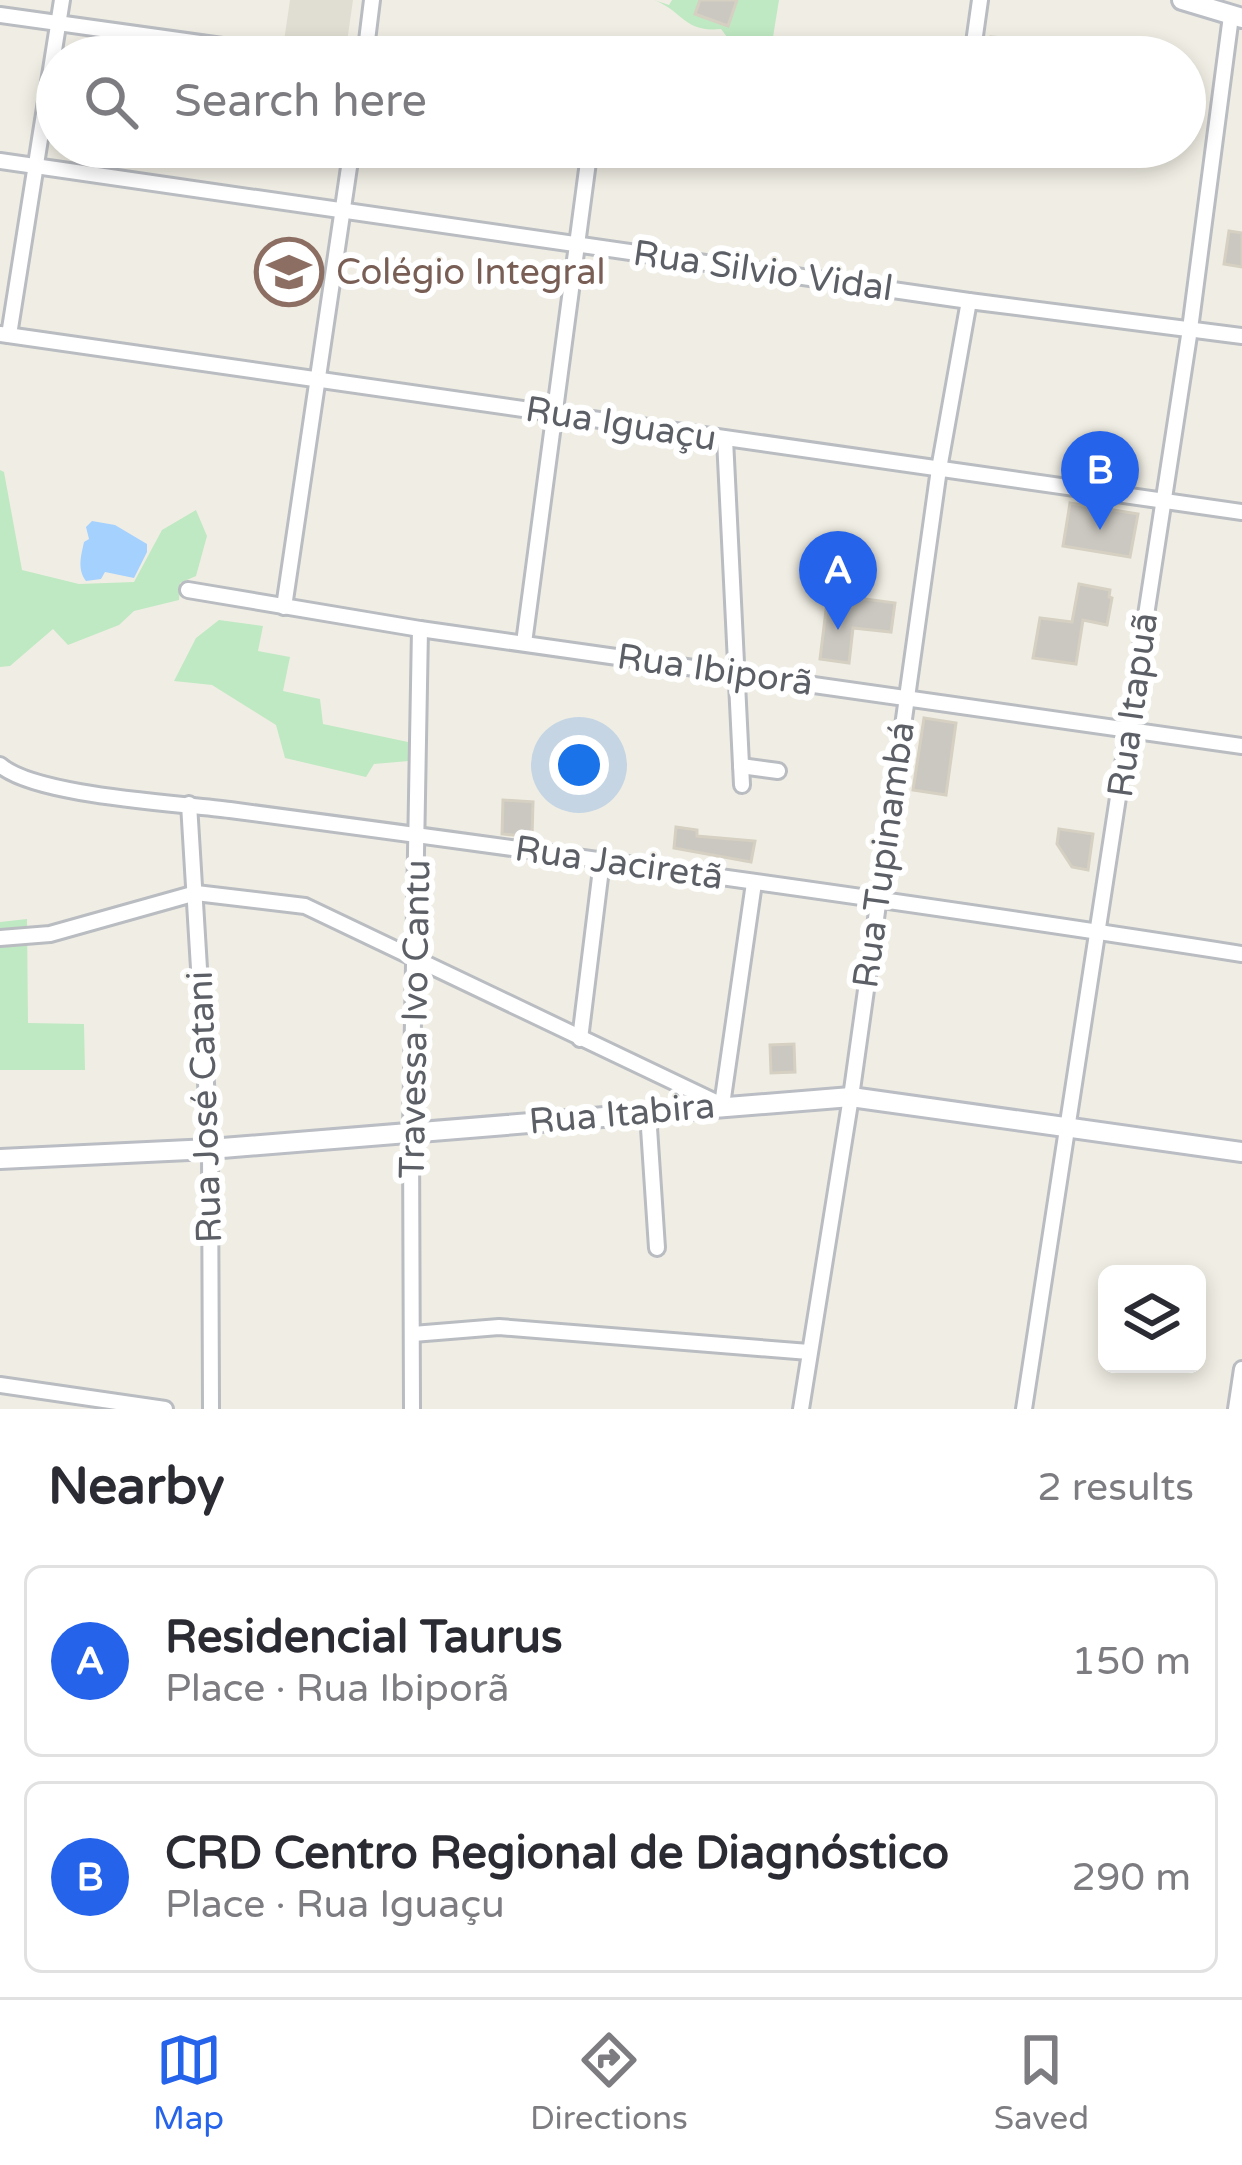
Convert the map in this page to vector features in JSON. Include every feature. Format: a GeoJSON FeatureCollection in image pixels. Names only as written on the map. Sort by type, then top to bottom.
{"type":"FeatureCollection","features":[{"type":"Feature","properties":{"kind":"street"},"geometry":{"type":"LineString","coordinates":[[56,36],[62,0]]}},
{"type":"Feature","properties":{"kind":"street"},"geometry":{"type":"LineString","coordinates":[[368,36],[372,0]]}},
{"type":"Feature","properties":{"kind":"street"},"geometry":{"type":"LineString","coordinates":[[974,36],[980,0]]}},
{"type":"Feature","properties":{"kind":"street"},"geometry":{"type":"LineString","coordinates":[[1182,0],[1235,11]]}},
{"type":"Feature","properties":{"kind":"street","name":"Rua Itapuã"},"geometry":{"type":"LineString","coordinates":[[1024,1409],[1235,11]]}},
{"type":"Feature","properties":{"kind":"street"},"geometry":{"type":"LineString","coordinates":[[0,15],[151,36]]}},
{"type":"Feature","properties":{"kind":"street","name":"Rua Silvio Vidal"},"geometry":{"type":"LineString","coordinates":[[0,161],[36,166]]}},
{"type":"Feature","properties":{"kind":"street"},"geometry":{"type":"LineString","coordinates":[[5,335],[36,166]]}},
{"type":"Feature","properties":{"kind":"street","name":"Rua Silvio Vidal"},"geometry":{"type":"LineString","coordinates":[[50,168],[1242,336]]}},
{"type":"Feature","properties":{"kind":"street"},"geometry":{"type":"LineString","coordinates":[[284,607],[349,168]]}},
{"type":"Feature","properties":{"kind":"street"},"geometry":{"type":"LineString","coordinates":[[524,643],[587,168]]}},
{"type":"Feature","properties":{"kind":"street","name":"Rua Tupinambá"},"geometry":{"type":"LineString","coordinates":[[801,1409],[851,1097],[939,469],[969,301]]}},
{"type":"Feature","properties":{"kind":"street","name":"Rua Iguaçu"},"geometry":{"type":"LineString","coordinates":[[5,335],[1242,512]]}},
{"type":"Feature","properties":{"kind":"street"},"geometry":{"type":"LineString","coordinates":[[725,440],[742,784]]}},
{"type":"Feature","properties":{"kind":"street","name":"Rua Ibiporã"},"geometry":{"type":"LineString","coordinates":[[188,590],[420,629],[1242,746]]}},
{"type":"Feature","properties":{"kind":"street","name":"Travessa Ivo Cantu"},"geometry":{"type":"LineString","coordinates":[[412,1409],[411,1132],[420,629]]}},
{"type":"Feature","properties":{"kind":"street","name":"Rua Jaciretã"},"geometry":{"type":"LineString","coordinates":[[0,765],[13,776],[41,784],[1242,954]]}},
{"type":"Feature","properties":{"kind":"street"},"geometry":{"type":"LineString","coordinates":[[741,766],[778,772]]}},
{"type":"Feature","properties":{"kind":"street","name":"Rua José Catani"},"geometry":{"type":"LineString","coordinates":[[189,805],[210,1149],[211,1409]]}},
{"type":"Feature","properties":{"kind":"street"},"geometry":{"type":"LineString","coordinates":[[580,1039],[602,861]]}},
{"type":"Feature","properties":{"kind":"street"},"geometry":{"type":"LineString","coordinates":[[0,938],[50,934],[196,893],[305,906],[722,1105],[754,883]]}},
{"type":"Feature","properties":{"kind":"street","name":"Rua Itabira"},"geometry":{"type":"LineString","coordinates":[[0,1159],[210,1149],[851,1097],[1242,1152]]}},
{"type":"Feature","properties":{"kind":"street"},"geometry":{"type":"LineString","coordinates":[[648,1113],[656,1248]]}},
{"type":"Feature","properties":{"kind":"street"},"geometry":{"type":"LineString","coordinates":[[412,1334],[499,1327],[809,1352]]}},
{"type":"Feature","properties":{"kind":"street"},"geometry":{"type":"LineString","coordinates":[[1236,1409],[1242,1369]]}},
{"type":"Feature","properties":{"kind":"street"},"geometry":{"type":"LineString","coordinates":[[0,1385],[165,1409]]}},
{"type":"Feature","properties":{"kind":"shaded area"},"geometry":{"type":"Polygon","coordinates":[[[290,0],[353,0],[348,36],[285,36],[290,0]]]}},
{"type":"Feature","properties":{"kind":"green space"},"geometry":{"type":"Polygon","coordinates":[[[654,0],[669,5],[672,0],[700,0],[728,25],[737,0],[779,0],[773,36],[726,36],[721,29],[699,28],[654,0]]]}},
{"type":"Feature","properties":{"kind":"green space"},"geometry":{"type":"Polygon","coordinates":[[[0,470],[22,570],[79,584],[134,582],[162,530],[196,510],[207,536],[196,576],[180,583],[179,600],[134,611],[119,625],[68,645],[53,629],[10,666],[0,667],[0,470]]]}},
{"type":"Feature","properties":{"kind":"green space"},"geometry":{"type":"Polygon","coordinates":[[[219,620],[263,626],[258,651],[290,657],[283,691],[320,699],[323,724],[408,742],[409,761],[374,764],[366,777],[285,758],[276,725],[212,685],[174,681],[196,638],[219,620]]]}},
{"type":"Feature","properties":{"kind":"green space"},"geometry":{"type":"Polygon","coordinates":[[[27,919],[28,1023],[84,1024],[85,1070],[0,1070],[0,922],[27,919]]]}},
{"type":"Feature","properties":{"kind":"water"},"geometry":{"type":"Polygon","coordinates":[[[92,521],[115,525],[147,544],[134,578],[105,572],[101,579],[86,581],[81,557],[89,539],[86,527],[92,521]]]}},
{"type":"Feature","properties":{"kind":"building"},"geometry":{"type":"Polygon","coordinates":[[[700,0],[737,0],[728,26],[695,14],[700,0]]]}},
{"type":"Feature","properties":{"kind":"building"},"geometry":{"type":"Polygon","coordinates":[[[1229,231],[1242,233],[1242,267],[1224,264],[1229,231]]]}},
{"type":"Feature","properties":{"kind":"building"},"geometry":{"type":"Polygon","coordinates":[[[1070,503],[1138,514],[1130,557],[1063,546],[1070,503]]]}},
{"type":"Feature","properties":{"kind":"building"},"geometry":{"type":"Polygon","coordinates":[[[1079,584],[1110,590],[1107,625],[1083,620],[1076,664],[1033,658],[1040,618],[1072,622],[1079,584]]]}},
{"type":"Feature","properties":{"kind":"building"},"geometry":{"type":"Polygon","coordinates":[[[828,594],[895,603],[891,632],[853,628],[849,663],[820,659],[828,594]]]}},
{"type":"Feature","properties":{"kind":"building"},"geometry":{"type":"Polygon","coordinates":[[[924,718],[956,723],[946,795],[913,790],[924,718]]]}},
{"type":"Feature","properties":{"kind":"building"},"geometry":{"type":"Polygon","coordinates":[[[503,800],[533,802],[532,837],[502,834],[503,800]]]}},
{"type":"Feature","properties":{"kind":"building"},"geometry":{"type":"Polygon","coordinates":[[[676,827],[697,830],[697,836],[755,841],[751,862],[674,848],[676,827]]]}},
{"type":"Feature","properties":{"kind":"building"},"geometry":{"type":"Polygon","coordinates":[[[1059,829],[1093,834],[1088,870],[1072,867],[1057,844],[1059,829]]]}},
{"type":"Feature","properties":{"kind":"building"},"geometry":{"type":"Polygon","coordinates":[[[794,1044],[795,1072],[771,1073],[770,1045],[794,1044]]]}},
{"type":"Feature","properties":{"kind":"place","name":"Colégio Integral"},"geometry":{"type":"Point","coordinates":[289,272]}},
{"type":"Feature","properties":{"kind":"place","name":"CRD Centro Regional de Diagnóstico"},"geometry":{"type":"Point","coordinates":[1100,530]}},
{"type":"Feature","properties":{"kind":"place","name":"Residencial Taurus"},"geometry":{"type":"Point","coordinates":[838,630]}}]}
